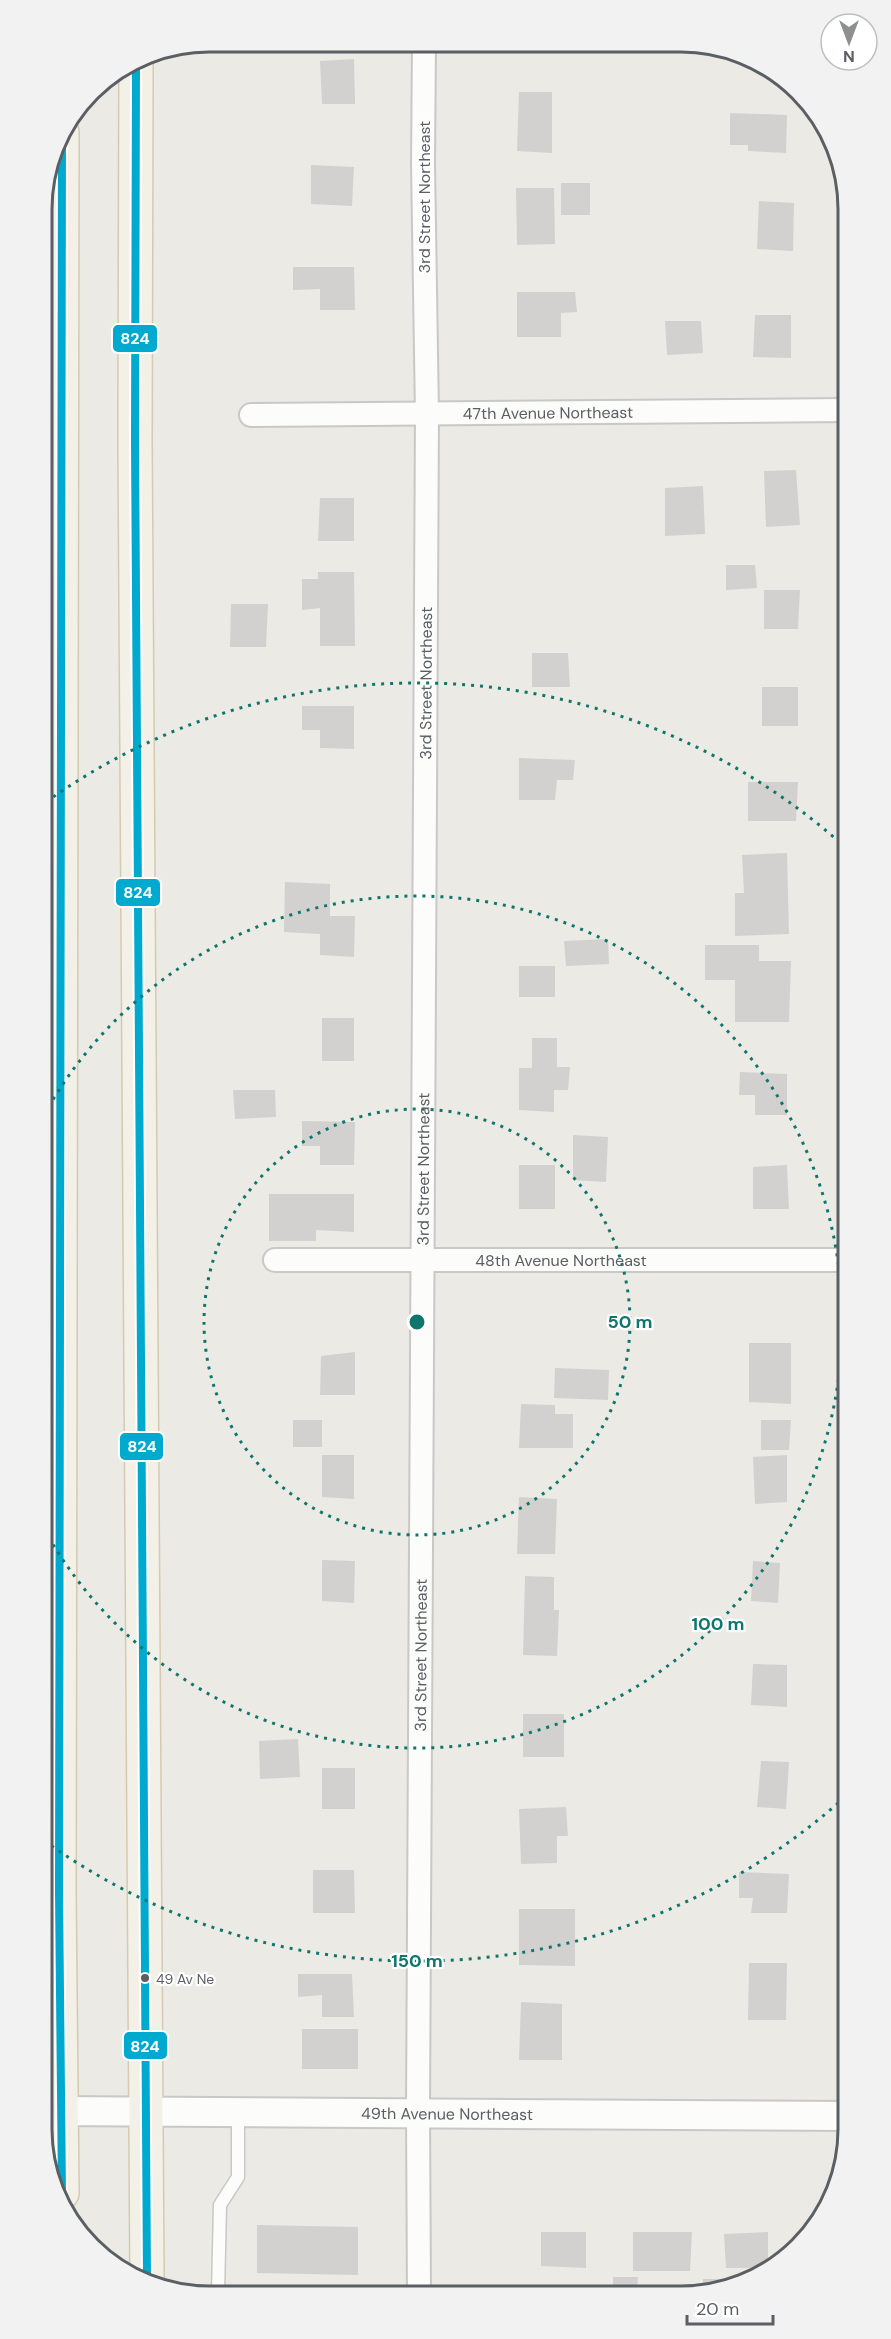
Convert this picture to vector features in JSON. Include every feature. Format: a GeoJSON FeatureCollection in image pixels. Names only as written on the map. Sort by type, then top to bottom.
{"type":"FeatureCollection","features":[{"type":"Feature","properties":{"kind":"main road"},"geometry":{"type":"LineString","coordinates":[[136,71],[135,442],[147,2273]]}},
{"type":"Feature","properties":{"kind":"main road"},"geometry":{"type":"LineString","coordinates":[[52,2109],[62,157]]}},
{"type":"Feature","properties":{"kind":"main road"},"geometry":{"type":"LineString","coordinates":[[52,2111],[60,2175]]}},
{"type":"Feature","properties":{"kind":"street","name":"3rd Street Northeast"},"geometry":{"type":"LineString","coordinates":[[419,2286],[427,415],[423,163],[424,53]]}},
{"type":"Feature","properties":{"kind":"street","name":"47th Avenue Northeast"},"geometry":{"type":"LineString","coordinates":[[250,415],[838,410]]}},
{"type":"Feature","properties":{"kind":"street","name":"48th Avenue Northeast"},"geometry":{"type":"LineString","coordinates":[[275,1260],[838,1260]]}},
{"type":"Feature","properties":{"kind":"street","name":"49th Avenue Northeast"},"geometry":{"type":"LineString","coordinates":[[52,2111],[838,2116]]}},
{"type":"Feature","properties":{"kind":"lane"},"geometry":{"type":"LineString","coordinates":[[218,2286],[220,2205],[238,2177],[238,2112]]}},
{"type":"Feature","properties":{"kind":"building"},"geometry":{"type":"Polygon","coordinates":[[[354,59],[355,104],[322,104],[320,61],[354,59]]]}},
{"type":"Feature","properties":{"kind":"building"},"geometry":{"type":"Polygon","coordinates":[[[519,92],[552,92],[552,153],[517,151],[519,92]]]}},
{"type":"Feature","properties":{"kind":"building"},"geometry":{"type":"Polygon","coordinates":[[[730,113],[787,115],[786,153],[748,151],[748,145],[730,145],[730,113]]]}},
{"type":"Feature","properties":{"kind":"building"},"geometry":{"type":"Polygon","coordinates":[[[311,165],[354,167],[352,206],[311,204],[311,165]]]}},
{"type":"Feature","properties":{"kind":"building"},"geometry":{"type":"Polygon","coordinates":[[[561,183],[590,183],[590,215],[561,215],[561,183]]]}},
{"type":"Feature","properties":{"kind":"building"},"geometry":{"type":"Polygon","coordinates":[[[516,188],[554,188],[555,244],[517,245],[516,188]]]}},
{"type":"Feature","properties":{"kind":"building"},"geometry":{"type":"Polygon","coordinates":[[[759,201],[794,203],[793,251],[757,249],[759,201]]]}},
{"type":"Feature","properties":{"kind":"building"},"geometry":{"type":"Polygon","coordinates":[[[293,267],[354,267],[355,310],[320,310],[320,289],[293,290],[293,267]]]}},
{"type":"Feature","properties":{"kind":"building"},"geometry":{"type":"Polygon","coordinates":[[[517,292],[575,292],[577,312],[561,313],[561,337],[517,337],[517,292]]]}},
{"type":"Feature","properties":{"kind":"building"},"geometry":{"type":"Polygon","coordinates":[[[755,315],[791,315],[791,358],[753,357],[755,315]]]}},
{"type":"Feature","properties":{"kind":"building"},"geometry":{"type":"Polygon","coordinates":[[[665,321],[701,321],[703,353],[667,355],[665,321]]]}},
{"type":"Feature","properties":{"kind":"building"},"geometry":{"type":"Polygon","coordinates":[[[796,470],[800,525],[766,527],[764,471],[796,470]]]}},
{"type":"Feature","properties":{"kind":"building"},"geometry":{"type":"Polygon","coordinates":[[[703,486],[705,534],[665,536],[665,488],[703,486]]]}},
{"type":"Feature","properties":{"kind":"building"},"geometry":{"type":"Polygon","coordinates":[[[320,498],[354,498],[354,541],[318,541],[320,498]]]}},
{"type":"Feature","properties":{"kind":"building"},"geometry":{"type":"Polygon","coordinates":[[[726,565],[755,565],[757,588],[726,590],[726,565]]]}},
{"type":"Feature","properties":{"kind":"building"},"geometry":{"type":"Polygon","coordinates":[[[318,572],[354,572],[355,646],[320,646],[320,608],[302,610],[302,579],[318,579],[318,572]]]}},
{"type":"Feature","properties":{"kind":"building"},"geometry":{"type":"Polygon","coordinates":[[[764,590],[800,590],[798,629],[764,629],[764,590]]]}},
{"type":"Feature","properties":{"kind":"building"},"geometry":{"type":"Polygon","coordinates":[[[231,604],[268,604],[266,647],[230,647],[231,604]]]}},
{"type":"Feature","properties":{"kind":"building"},"geometry":{"type":"Polygon","coordinates":[[[532,653],[568,653],[570,687],[532,687],[532,653]]]}},
{"type":"Feature","properties":{"kind":"building"},"geometry":{"type":"Polygon","coordinates":[[[762,687],[798,687],[798,726],[762,726],[762,687]]]}},
{"type":"Feature","properties":{"kind":"building"},"geometry":{"type":"Polygon","coordinates":[[[302,706],[354,706],[354,749],[320,748],[320,730],[302,730],[302,706]]]}},
{"type":"Feature","properties":{"kind":"building"},"geometry":{"type":"Polygon","coordinates":[[[519,758],[575,760],[573,780],[557,780],[555,800],[519,800],[519,758]]]}},
{"type":"Feature","properties":{"kind":"building"},"geometry":{"type":"Polygon","coordinates":[[[748,782],[798,782],[796,821],[748,821],[748,782]]]}},
{"type":"Feature","properties":{"kind":"building"},"geometry":{"type":"Polygon","coordinates":[[[787,853],[789,934],[735,936],[735,893],[744,893],[742,855],[787,853]]]}},
{"type":"Feature","properties":{"kind":"building"},"geometry":{"type":"Polygon","coordinates":[[[285,882],[330,884],[330,916],[355,916],[354,957],[320,955],[320,934],[284,932],[285,882]]]}},
{"type":"Feature","properties":{"kind":"building"},"geometry":{"type":"Polygon","coordinates":[[[608,939],[609,964],[566,966],[564,941],[608,939]]]}},
{"type":"Feature","properties":{"kind":"building"},"geometry":{"type":"Polygon","coordinates":[[[705,945],[759,945],[759,961],[791,961],[789,1022],[735,1022],[735,980],[705,980],[705,945]]]}},
{"type":"Feature","properties":{"kind":"building"},"geometry":{"type":"Polygon","coordinates":[[[519,966],[555,966],[555,997],[519,997],[519,966]]]}},
{"type":"Feature","properties":{"kind":"building"},"geometry":{"type":"Polygon","coordinates":[[[322,1018],[354,1018],[354,1061],[322,1061],[322,1018]]]}},
{"type":"Feature","properties":{"kind":"building"},"geometry":{"type":"Polygon","coordinates":[[[532,1038],[557,1038],[557,1067],[570,1067],[568,1090],[554,1090],[554,1112],[519,1110],[519,1068],[532,1068],[532,1038]]]}},
{"type":"Feature","properties":{"kind":"building"},"geometry":{"type":"Polygon","coordinates":[[[740,1072],[787,1074],[787,1115],[755,1115],[755,1095],[739,1095],[740,1072]]]}},
{"type":"Feature","properties":{"kind":"building"},"geometry":{"type":"Polygon","coordinates":[[[233,1090],[275,1090],[276,1117],[235,1119],[233,1090]]]}},
{"type":"Feature","properties":{"kind":"building"},"geometry":{"type":"Polygon","coordinates":[[[302,1121],[355,1122],[354,1165],[320,1165],[320,1146],[302,1146],[302,1121]]]}},
{"type":"Feature","properties":{"kind":"building"},"geometry":{"type":"Polygon","coordinates":[[[573,1135],[608,1137],[606,1182],[573,1180],[573,1135]]]}},
{"type":"Feature","properties":{"kind":"building"},"geometry":{"type":"Polygon","coordinates":[[[519,1165],[555,1165],[555,1209],[519,1209],[519,1165]]]}},
{"type":"Feature","properties":{"kind":"building"},"geometry":{"type":"Polygon","coordinates":[[[787,1165],[789,1209],[753,1209],[753,1167],[787,1165]]]}},
{"type":"Feature","properties":{"kind":"building"},"geometry":{"type":"Polygon","coordinates":[[[269,1194],[354,1194],[354,1232],[316,1230],[316,1241],[269,1241],[269,1194]]]}},
{"type":"Feature","properties":{"kind":"building"},"geometry":{"type":"Polygon","coordinates":[[[749,1343],[791,1343],[791,1404],[749,1402],[749,1343]]]}},
{"type":"Feature","properties":{"kind":"building"},"geometry":{"type":"Polygon","coordinates":[[[355,1352],[355,1395],[320,1395],[321,1356],[355,1352]]]}},
{"type":"Feature","properties":{"kind":"building"},"geometry":{"type":"Polygon","coordinates":[[[555,1368],[609,1370],[608,1400],[554,1398],[555,1368]]]}},
{"type":"Feature","properties":{"kind":"building"},"geometry":{"type":"Polygon","coordinates":[[[521,1404],[555,1405],[555,1414],[573,1414],[573,1448],[519,1448],[521,1404]]]}},
{"type":"Feature","properties":{"kind":"building"},"geometry":{"type":"Polygon","coordinates":[[[293,1420],[322,1420],[322,1447],[293,1447],[293,1420]]]}},
{"type":"Feature","properties":{"kind":"building"},"geometry":{"type":"Polygon","coordinates":[[[761,1420],[791,1420],[789,1450],[761,1450],[761,1420]]]}},
{"type":"Feature","properties":{"kind":"building"},"geometry":{"type":"Polygon","coordinates":[[[322,1455],[354,1455],[354,1499],[322,1497],[322,1455]]]}},
{"type":"Feature","properties":{"kind":"building"},"geometry":{"type":"Polygon","coordinates":[[[787,1455],[787,1502],[755,1504],[753,1457],[787,1455]]]}},
{"type":"Feature","properties":{"kind":"building"},"geometry":{"type":"Polygon","coordinates":[[[519,1497],[557,1499],[555,1554],[517,1554],[519,1497]]]}},
{"type":"Feature","properties":{"kind":"building"},"geometry":{"type":"Polygon","coordinates":[[[322,1560],[355,1561],[354,1603],[322,1601],[322,1560]]]}},
{"type":"Feature","properties":{"kind":"building"},"geometry":{"type":"Polygon","coordinates":[[[753,1561],[780,1563],[778,1603],[751,1601],[753,1561]]]}},
{"type":"Feature","properties":{"kind":"building"},"geometry":{"type":"Polygon","coordinates":[[[525,1576],[554,1577],[554,1610],[559,1610],[557,1656],[523,1655],[525,1576]]]}},
{"type":"Feature","properties":{"kind":"building"},"geometry":{"type":"Polygon","coordinates":[[[753,1664],[787,1665],[787,1707],[751,1705],[753,1664]]]}},
{"type":"Feature","properties":{"kind":"building"},"geometry":{"type":"Polygon","coordinates":[[[523,1714],[564,1714],[564,1757],[523,1757],[523,1714]]]}},
{"type":"Feature","properties":{"kind":"building"},"geometry":{"type":"Polygon","coordinates":[[[298,1739],[300,1777],[260,1779],[259,1741],[298,1739]]]}},
{"type":"Feature","properties":{"kind":"building"},"geometry":{"type":"Polygon","coordinates":[[[761,1761],[789,1762],[786,1809],[757,1807],[761,1761]]]}},
{"type":"Feature","properties":{"kind":"building"},"geometry":{"type":"Polygon","coordinates":[[[322,1768],[355,1768],[355,1809],[322,1809],[322,1768]]]}},
{"type":"Feature","properties":{"kind":"building"},"geometry":{"type":"Polygon","coordinates":[[[566,1807],[568,1836],[557,1836],[557,1863],[521,1864],[519,1809],[566,1807]]]}},
{"type":"Feature","properties":{"kind":"building"},"geometry":{"type":"Polygon","coordinates":[[[313,1870],[354,1870],[355,1913],[313,1913],[313,1870]]]}},
{"type":"Feature","properties":{"kind":"building"},"geometry":{"type":"Polygon","coordinates":[[[739,1872],[789,1874],[787,1913],[751,1913],[753,1898],[739,1898],[739,1872]]]}},
{"type":"Feature","properties":{"kind":"building"},"geometry":{"type":"Polygon","coordinates":[[[519,1909],[575,1909],[575,1966],[519,1965],[519,1909]]]}},
{"type":"Feature","properties":{"kind":"building"},"geometry":{"type":"Polygon","coordinates":[[[749,1963],[787,1963],[786,2020],[748,2020],[749,1963]]]}},
{"type":"Feature","properties":{"kind":"building"},"geometry":{"type":"Polygon","coordinates":[[[298,1974],[352,1974],[354,2017],[322,2017],[322,1995],[298,1997],[298,1974]]]}},
{"type":"Feature","properties":{"kind":"building"},"geometry":{"type":"Polygon","coordinates":[[[521,2002],[562,2004],[562,2060],[519,2060],[521,2002]]]}},
{"type":"Feature","properties":{"kind":"building"},"geometry":{"type":"Polygon","coordinates":[[[302,2029],[358,2029],[358,2069],[302,2069],[302,2029]]]}},
{"type":"Feature","properties":{"kind":"building"},"geometry":{"type":"Polygon","coordinates":[[[257,2225],[358,2227],[358,2275],[257,2273],[257,2225]]]}},
{"type":"Feature","properties":{"kind":"building"},"geometry":{"type":"Polygon","coordinates":[[[541,2232],[586,2232],[586,2268],[541,2266],[541,2232]]]}},
{"type":"Feature","properties":{"kind":"building"},"geometry":{"type":"Polygon","coordinates":[[[633,2232],[692,2232],[690,2271],[633,2271],[633,2232]]]}},
{"type":"Feature","properties":{"kind":"building"},"geometry":{"type":"Polygon","coordinates":[[[768,2232],[768,2260],[754,2268],[726,2268],[724,2234],[768,2232]]]}},
{"type":"Feature","properties":{"kind":"building"},"geometry":{"type":"Polygon","coordinates":[[[613,2277],[638,2277],[637,2286],[613,2286],[613,2277]]]}},
{"type":"Feature","properties":{"kind":"building"},"geometry":{"type":"Polygon","coordinates":[[[703,2279],[723,2279],[723,2280],[703,2285],[703,2279]]]}},
{"type":"Feature","properties":{"kind":"transit line","name":"824"},"geometry":{"type":"LineString","coordinates":[[136,71],[135,442],[147,2273]]}},
{"type":"Feature","properties":{"kind":"transit line","name":"824"},"geometry":{"type":"LineString","coordinates":[[62,156],[59,1892],[62,2183]]}},
{"type":"Feature","properties":{"kind":"place","name":"49 Av Ne"},"geometry":{"type":"Point","coordinates":[145,1978]}}]}
